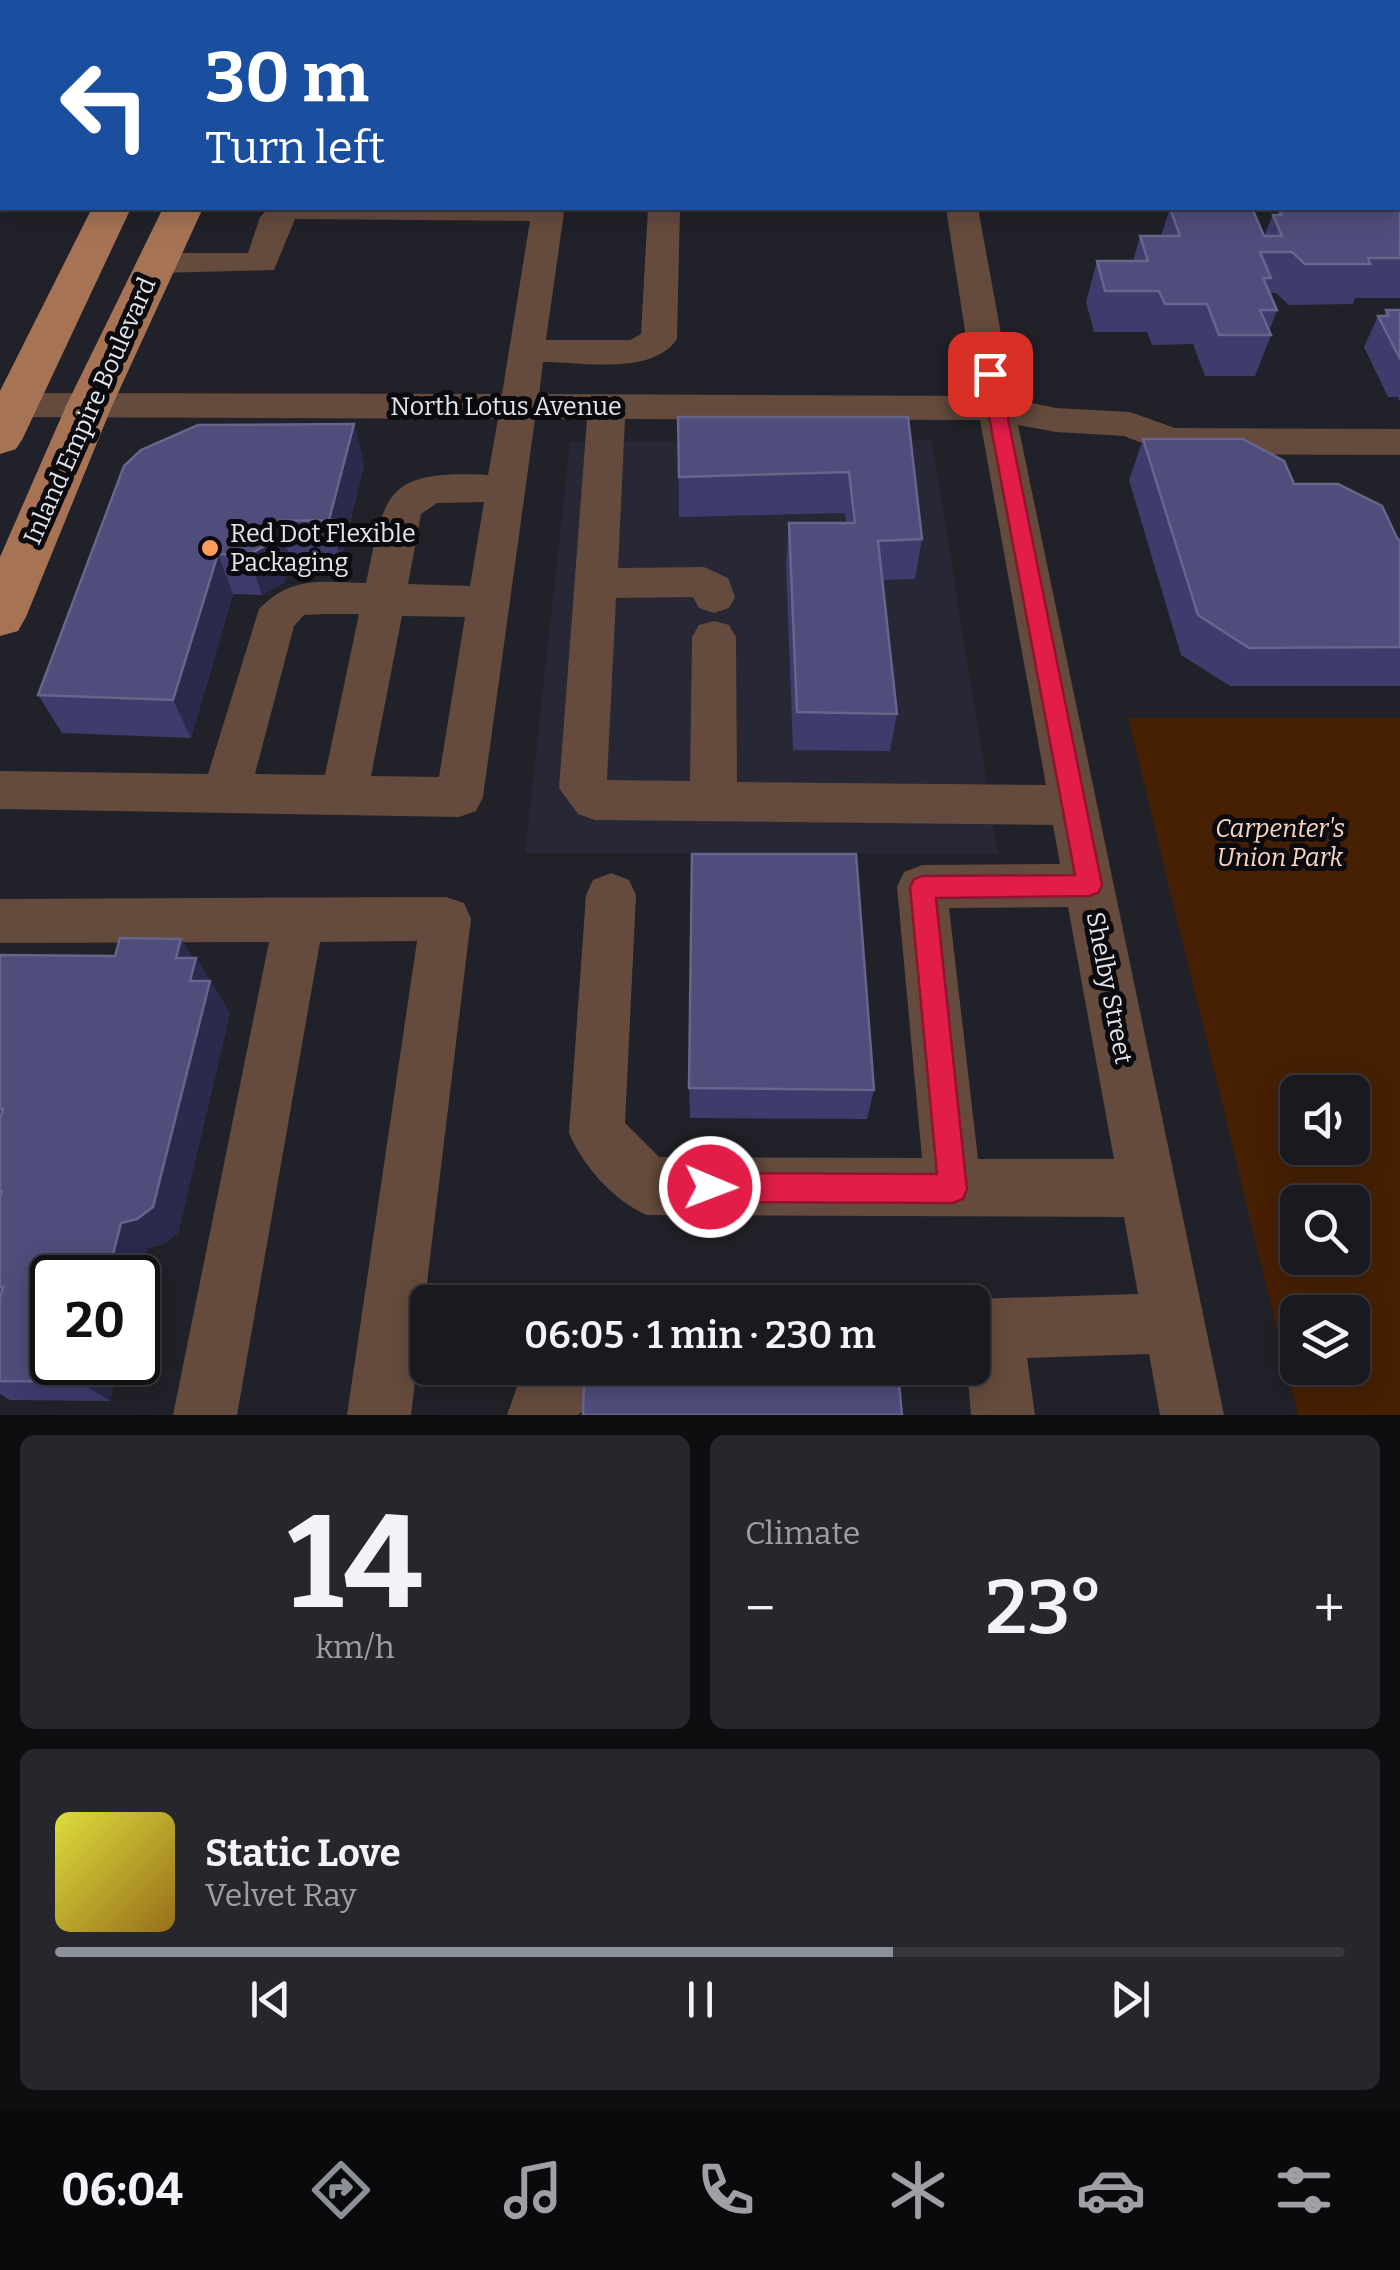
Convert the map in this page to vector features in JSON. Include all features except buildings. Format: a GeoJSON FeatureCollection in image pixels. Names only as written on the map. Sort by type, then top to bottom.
{"type":"FeatureCollection","features":[{"type":"Feature","properties":{"kind":"main road"},"geometry":{"type":"LineString","coordinates":[[8,421],[110,210]]}},
{"type":"Feature","properties":{"kind":"main road","name":"Inland Empire Boulevard"},"geometry":{"type":"LineString","coordinates":[[0,617],[89,406],[182,210]]}},
{"type":"Feature","properties":{"kind":"street"},"geometry":{"type":"LineString","coordinates":[[156,262],[262,263],[276,217],[286,210]]}},
{"type":"Feature","properties":{"kind":"street"},"geometry":{"type":"LineString","coordinates":[[0,790],[459,797],[548,210]]}},
{"type":"Feature","properties":{"kind":"street"},"geometry":{"type":"LineString","coordinates":[[527,350],[636,351],[659,339],[664,210]]}},
{"type":"Feature","properties":{"kind":"street","name":"Shelby Street"},"geometry":{"type":"LineString","coordinates":[[962,210],[996,408],[1192,1415]]}},
{"type":"Feature","properties":{"kind":"street","name":"North Lotus Avenue"},"geometry":{"type":"LineString","coordinates":[[8,421],[89,406],[996,408],[1056,420],[1130,424],[1170,441],[1400,442]]}},
{"type":"Feature","properties":{"kind":"street"},"geometry":{"type":"LineString","coordinates":[[607,407],[583,788],[595,800],[1073,805]]}},
{"type":"Feature","properties":{"kind":"street"},"geometry":{"type":"LineString","coordinates":[[344,795],[402,510],[412,496],[431,489],[507,489]]}},
{"type":"Feature","properties":{"kind":"street"},"geometry":{"type":"LineString","coordinates":[[596,583],[704,582],[714,588],[713,801]]}},
{"type":"Feature","properties":{"kind":"street"},"geometry":{"type":"LineString","coordinates":[[226,794],[274,620],[292,601],[490,602]]}},
{"type":"Feature","properties":{"kind":"street"},"geometry":{"type":"LineString","coordinates":[[953,1189],[922,887],[1089,885]]}},
{"type":"Feature","properties":{"kind":"street"},"geometry":{"type":"LineString","coordinates":[[610,894],[597,1133],[646,1186],[1148,1188]]}},
{"type":"Feature","properties":{"kind":"street"},"geometry":{"type":"LineString","coordinates":[[0,921],[446,919],[379,1415]]}},
{"type":"Feature","properties":{"kind":"street"},"geometry":{"type":"LineString","coordinates":[[205,1415],[299,920]]}},
{"type":"Feature","properties":{"kind":"street"},"geometry":{"type":"LineString","coordinates":[[990,1329],[1174,1323]]}},
{"type":"Feature","properties":{"kind":"street"},"geometry":{"type":"LineString","coordinates":[[990,1359],[1003,1415]]}},
{"type":"Feature","properties":{"kind":"street"},"geometry":{"type":"LineString","coordinates":[[539,1415],[540,1406],[565,1385]]}},
{"type":"Feature","properties":{"kind":"shaded area"},"geometry":{"type":"Polygon","coordinates":[[[932,440],[998,854],[525,853],[570,442],[932,440]]]}},
{"type":"Feature","properties":{"kind":"green space","name":"Carpenter's Union Park"},"geometry":{"type":"Polygon","coordinates":[[[1128,718],[1400,718],[1400,1415],[1298,1415],[1291,1385],[1370,1385],[1370,1295],[1280,1295],[1280,1341],[1128,718]]]}},
{"type":"Feature","properties":{"kind":"place","name":"Red Dot Flexible Packaging"},"geometry":{"type":"Point","coordinates":[210,548]}},
{"type":"Feature","properties":{"kind":"route"},"geometry":{"type":"LineString","coordinates":[[710,1187],[953,1189],[922,887],[1089,885],[990,374]]}}]}
